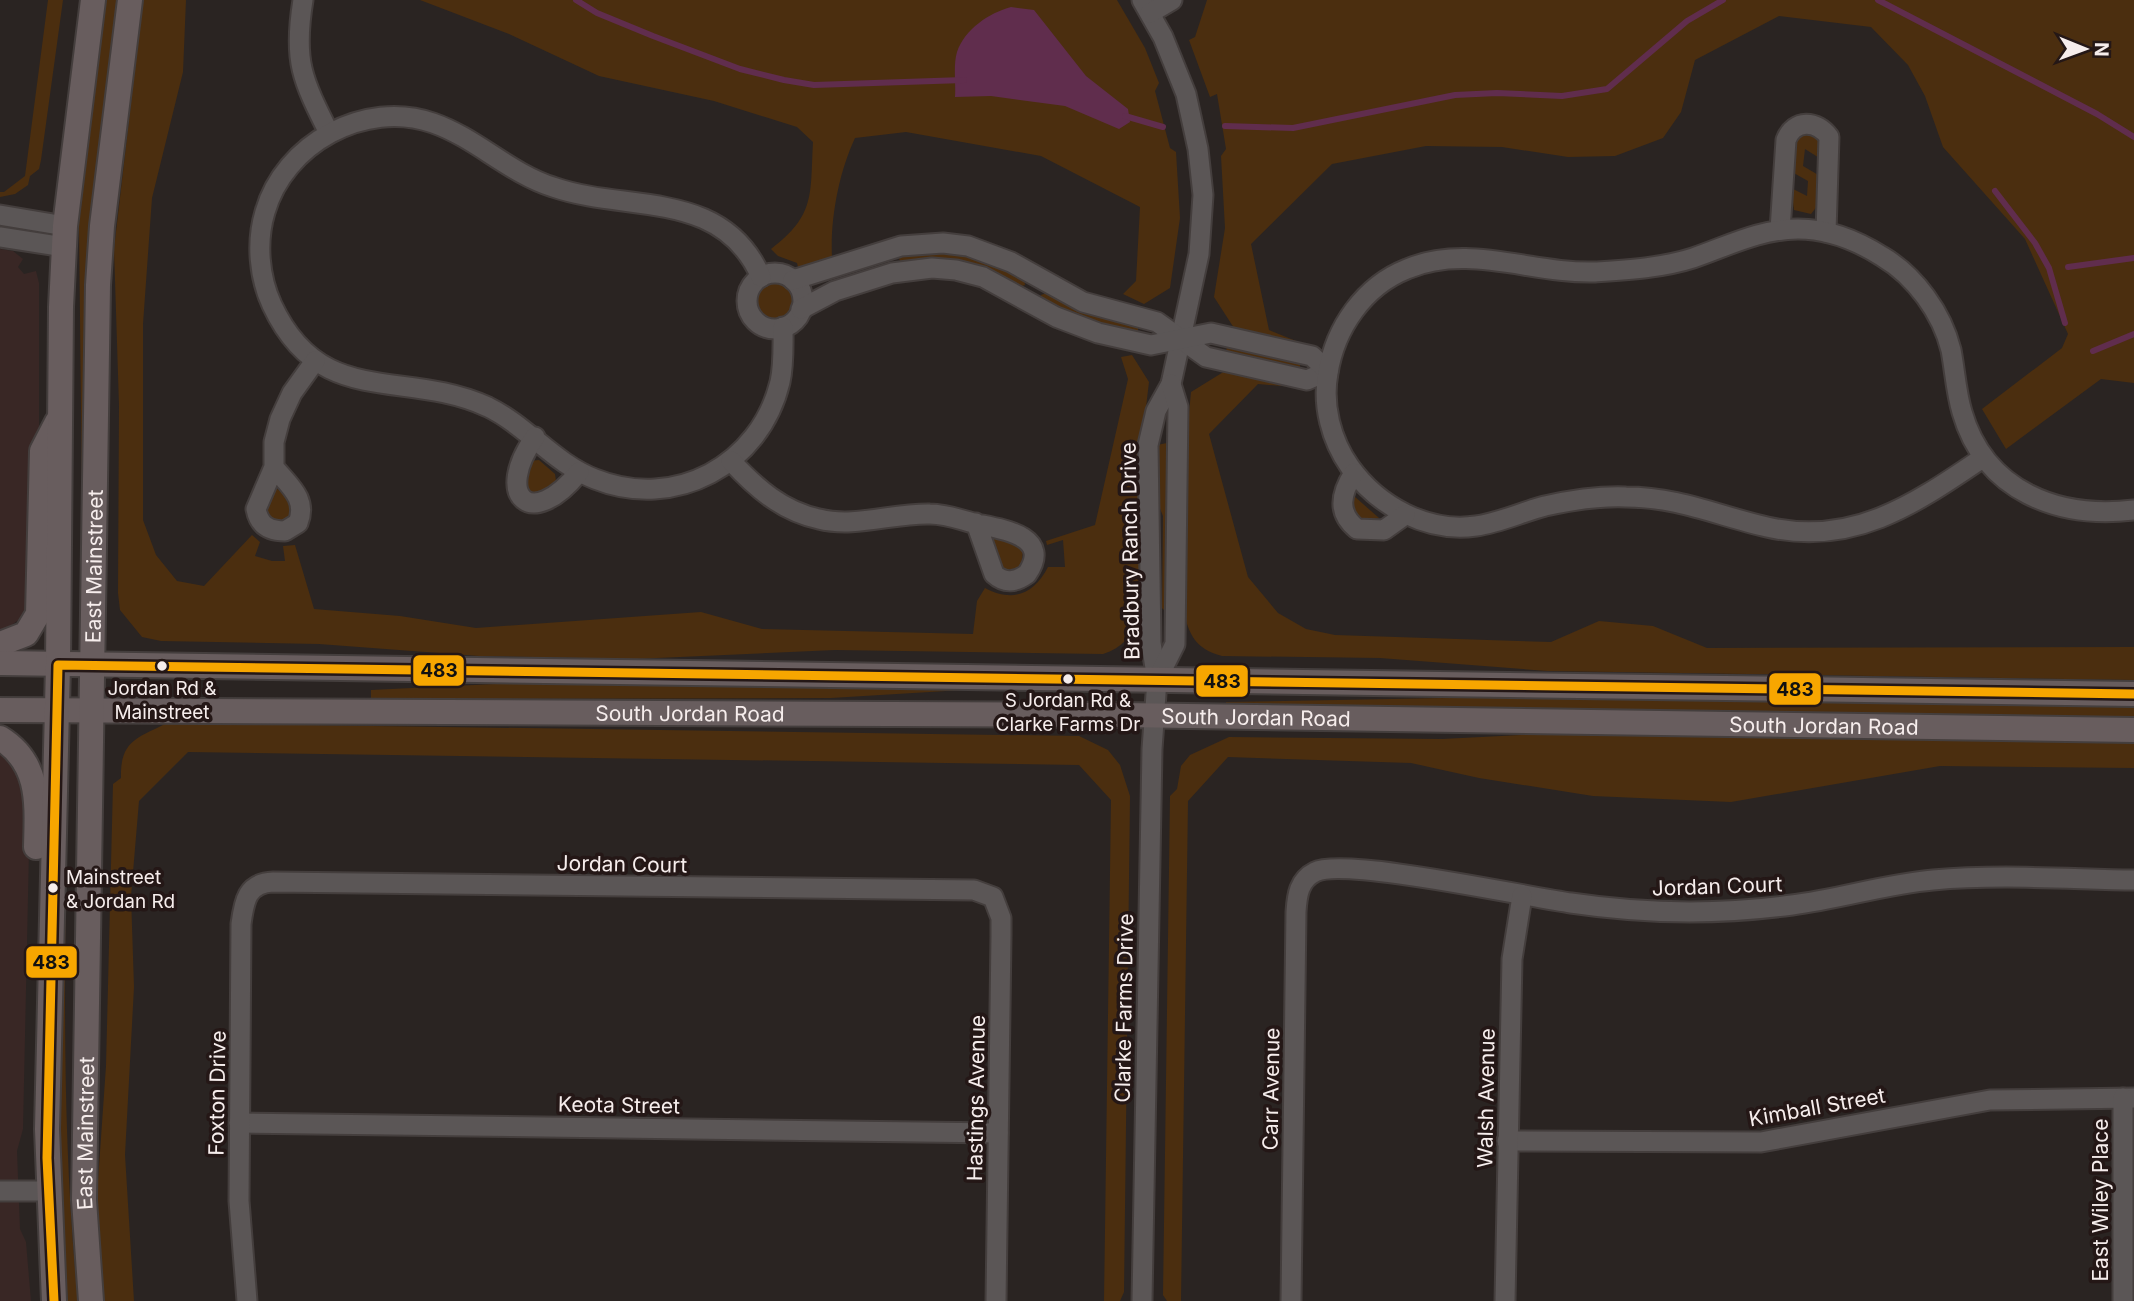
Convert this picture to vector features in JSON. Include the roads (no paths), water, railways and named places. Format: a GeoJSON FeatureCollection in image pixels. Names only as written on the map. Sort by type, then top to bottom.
{"type":"FeatureCollection","features":[{"type":"Feature","properties":{"kind":"main road","name":"East Mainstreet"},"geometry":{"type":"LineString","coordinates":[[54,1301],[47,1191],[64,237],[93,0]]}},
{"type":"Feature","properties":{"kind":"main road","name":"East Mainstreet"},"geometry":{"type":"LineString","coordinates":[[92,1301],[84,1200],[99,259],[130,0]]}},
{"type":"Feature","properties":{"kind":"main road"},"geometry":{"type":"LineString","coordinates":[[0,644],[26,634],[38,614],[42,451],[60,415]]}},
{"type":"Feature","properties":{"kind":"main road","name":"South Jordan Road"},"geometry":{"type":"LineString","coordinates":[[0,663],[2134,694]]}},
{"type":"Feature","properties":{"kind":"main road","name":"South Jordan Road"},"geometry":{"type":"LineString","coordinates":[[0,710],[1153,716],[2134,730]]}},
{"type":"Feature","properties":{"kind":"main road"},"geometry":{"type":"LineString","coordinates":[[0,738],[24,761],[36,787],[36,870],[51,916]]}},
{"type":"Feature","properties":{"kind":"street"},"geometry":{"type":"LineString","coordinates":[[303,0],[298,37],[300,70],[329,133]]}},
{"type":"Feature","properties":{"kind":"street"},"geometry":{"type":"LineString","coordinates":[[1146,7],[1172,0]]}},
{"type":"Feature","properties":{"kind":"street","name":"Bradbury Ranch Drive"},"geometry":{"type":"LineString","coordinates":[[1146,7],[1163,37],[1186,94],[1198,149],[1203,195],[1200,244],[1181,338],[1171,384],[1156,411],[1149,445],[1151,643],[1157,680],[1153,716]]}},
{"type":"Feature","properties":{"kind":"street"},"geometry":{"type":"LineString","coordinates":[[761,276],[744,247],[720,228],[694,213],[670,206],[598,199],[552,187],[507,166],[433,123],[389,117],[359,122],[329,133],[300,155],[278,183],[265,212],[260,244],[262,274],[268,298],[287,333],[315,361],[363,382],[421,387],[459,396],[493,410],[535,437],[579,472],[618,487],[663,489],[697,480],[732,461],[755,434],[772,405],[782,366],[783,327]]}},
{"type":"Feature","properties":{"kind":"street"},"geometry":{"type":"LineString","coordinates":[[1780,230],[1786,141],[1793,128],[1806,123],[1821,127],[1829,137],[1826,232]]}},
{"type":"Feature","properties":{"kind":"street"},"geometry":{"type":"LineString","coordinates":[[0,215],[64,237]]}},
{"type":"Feature","properties":{"kind":"street"},"geometry":{"type":"LineString","coordinates":[[1984,457],[1908,508],[1872,522],[1822,531],[1765,527],[1712,509],[1651,497],[1585,499],[1475,526],[1434,523],[1405,515],[1376,495],[1354,473],[1332,431],[1326,392],[1328,371],[1338,337],[1356,308],[1377,287],[1413,266],[1456,258],[1548,270],[1622,270],[1690,259],[1780,230],[1826,232],[1880,255],[1903,272],[1925,297],[1948,338],[1962,413],[1975,444],[1984,457],[2018,489],[2057,508],[2086,513],[2134,510]]}},
{"type":"Feature","properties":{"kind":"street"},"geometry":{"type":"LineString","coordinates":[[0,237],[64,237]]}},
{"type":"Feature","properties":{"kind":"street"},"geometry":{"type":"LineString","coordinates":[[793,280],[886,250],[914,244],[968,246],[1011,262],[1083,302],[1157,322],[1181,338]]}},
{"type":"Feature","properties":{"kind":"street"},"geometry":{"type":"LineString","coordinates":[[886,250],[892,273]]}},
{"type":"Feature","properties":{"kind":"street"},"geometry":{"type":"LineString","coordinates":[[802,309],[801,290],[793,280],[775,273],[761,276],[754,282],[747,299],[752,316],[765,327],[783,327],[797,317],[802,309],[835,291],[892,273],[932,268],[969,272],[1072,324],[1121,339],[1151,345],[1211,333],[1312,356],[1328,371]]}},
{"type":"Feature","properties":{"kind":"street"},"geometry":{"type":"LineString","coordinates":[[1027,301],[1040,280]]}},
{"type":"Feature","properties":{"kind":"street"},"geometry":{"type":"LineString","coordinates":[[274,467],[274,442],[280,419],[292,393],[315,361]]}},
{"type":"Feature","properties":{"kind":"street","name":"Bradbury Ranch Drive"},"geometry":{"type":"LineString","coordinates":[[1157,680],[1175,644],[1178,407],[1171,384]]}},
{"type":"Feature","properties":{"kind":"street"},"geometry":{"type":"LineString","coordinates":[[535,437],[522,456],[516,478],[519,495],[525,500],[536,504],[548,500],[564,489],[579,472]]}},
{"type":"Feature","properties":{"kind":"street"},"geometry":{"type":"LineString","coordinates":[[732,461],[770,498],[819,519],[852,522],[930,514],[976,523]]}},
{"type":"Feature","properties":{"kind":"street"},"geometry":{"type":"LineString","coordinates":[[1354,473],[1343,488],[1342,506],[1357,529],[1384,530],[1405,515]]}},
{"type":"Feature","properties":{"kind":"street","name":"Clarke Farms Drive"},"geometry":{"type":"LineString","coordinates":[[1142,1301],[1153,716]]}},
{"type":"Feature","properties":{"kind":"street","name":"Jordan Court"},"geometry":{"type":"LineString","coordinates":[[1304,879],[1318,870],[1332,868],[1375,870],[1522,896],[1616,909],[1714,912],[1793,905],[1935,880],[2134,880]]}},
{"type":"Feature","properties":{"kind":"street","name":"Carr Avenue"},"geometry":{"type":"LineString","coordinates":[[1291,1301],[1296,912],[1297,894],[1304,879]]}},
{"type":"Feature","properties":{"kind":"street","name":"Jordan Court"},"geometry":{"type":"LineString","coordinates":[[252,888],[262,882],[273,882],[974,890],[993,897]]}},
{"type":"Feature","properties":{"kind":"street","name":"Foxton Drive"},"geometry":{"type":"LineString","coordinates":[[247,1301],[239,1201],[241,924],[246,896],[252,888]]}},
{"type":"Feature","properties":{"kind":"street","name":"Walsh Avenue"},"geometry":{"type":"LineString","coordinates":[[1505,1301],[1512,959],[1522,896]]}},
{"type":"Feature","properties":{"kind":"street","name":"Hastings Avenue"},"geometry":{"type":"LineString","coordinates":[[993,897],[1001,918],[996,1301]]}},
{"type":"Feature","properties":{"kind":"street","name":"Kimball Street"},"geometry":{"type":"LineString","coordinates":[[1507,1141],[1760,1142],[1990,1100],[2128,1098]]}},
{"type":"Feature","properties":{"kind":"street","name":"East Wiley Place"},"geometry":{"type":"LineString","coordinates":[[2123,1301],[2128,1098]]}},
{"type":"Feature","properties":{"kind":"street","name":"Keota Street"},"geometry":{"type":"LineString","coordinates":[[240,1123],[998,1133]]}},
{"type":"Feature","properties":{"kind":"street"},"geometry":{"type":"LineString","coordinates":[[0,1191],[47,1191]]}},
{"type":"Feature","properties":{"kind":"waterway"},"geometry":{"type":"LineString","coordinates":[[576,0],[597,13],[653,36],[740,69],[784,80],[814,85],[964,80]]}},
{"type":"Feature","properties":{"kind":"waterway"},"geometry":{"type":"LineString","coordinates":[[1225,126],[1293,128],[1455,95],[1497,93],[1562,96],[1607,89],[1687,21],[1723,0]]}},
{"type":"Feature","properties":{"kind":"waterway"},"geometry":{"type":"LineString","coordinates":[[1878,0],[2097,114],[2134,137]]}},
{"type":"Feature","properties":{"kind":"waterway"},"geometry":{"type":"LineString","coordinates":[[1125,116],[1163,127]]}},
{"type":"Feature","properties":{"kind":"waterway"},"geometry":{"type":"LineString","coordinates":[[1995,191],[2035,243],[2049,268],[2065,323]]}},
{"type":"Feature","properties":{"kind":"waterway"},"geometry":{"type":"LineString","coordinates":[[2068,267],[2134,258]]}},
{"type":"Feature","properties":{"kind":"waterway"},"geometry":{"type":"LineString","coordinates":[[2093,351],[2134,334]]}},
{"type":"Feature","properties":{"kind":"place","name":"Jordan Rd & Mainstreet"},"geometry":{"type":"Point","coordinates":[162,666]}},
{"type":"Feature","properties":{"kind":"place","name":"S Jordan Rd & Clarke Farms Dr"},"geometry":{"type":"Point","coordinates":[1068,679]}},
{"type":"Feature","properties":{"kind":"place","name":"Mainstreet & Jordan Rd"},"geometry":{"type":"Point","coordinates":[53,888]}}]}
